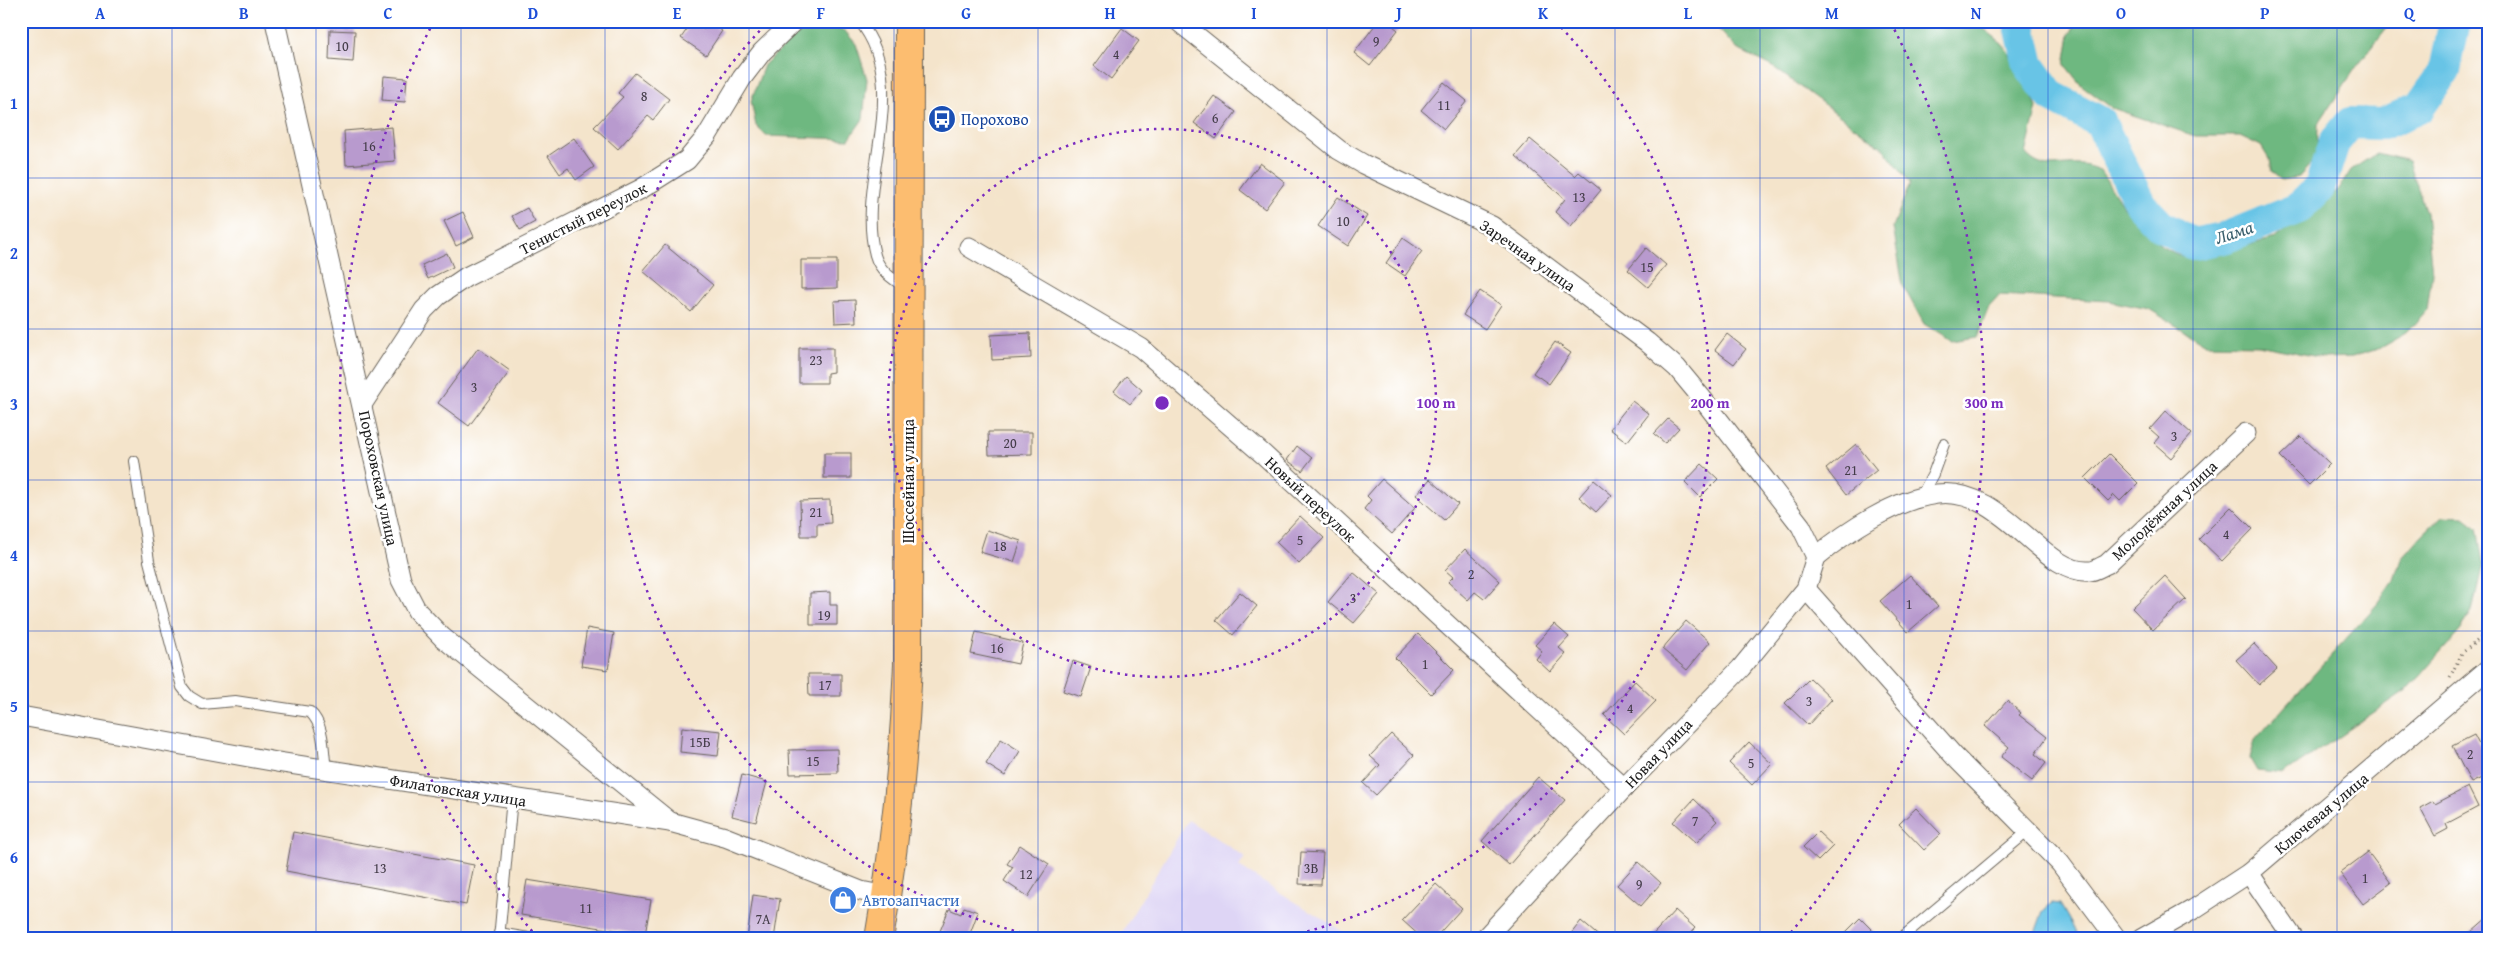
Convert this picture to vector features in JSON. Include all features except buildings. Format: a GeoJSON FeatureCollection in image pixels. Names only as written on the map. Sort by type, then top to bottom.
{"type":"FeatureCollection","features":[{"type":"Feature","properties":{"kind":"main road","name":"Шоссейная улица"},"geometry":{"type":"LineString","coordinates":[[879,939],[904,758],[908,665],[909,21]]}},
{"type":"Feature","properties":{"kind":"street","name":"Пороховская улица"},"geometry":{"type":"LineString","coordinates":[[275,21],[402,580],[418,611],[442,637],[670,822]]}},
{"type":"Feature","properties":{"kind":"street","name":"Тенистый переулок"},"geometry":{"type":"LineString","coordinates":[[363,403],[424,310],[438,296],[466,277],[641,189],[687,160],[707,136],[742,78],[762,52],[794,21]]}},
{"type":"Feature","properties":{"kind":"street","name":"Заречная улица"},"geometry":{"type":"LineString","coordinates":[[1178,21],[1339,150],[1363,164],[1492,226],[1648,342],[1677,368],[1702,397],[1801,526],[1816,557]]}},
{"type":"Feature","properties":{"kind":"street","name":"Новый переулок"},"geometry":{"type":"LineString","coordinates":[[969,248],[1141,348],[1271,462],[1624,788]]}},
{"type":"Feature","properties":{"kind":"street","name":"Молодёжная улица"},"geometry":{"type":"LineString","coordinates":[[1816,557],[1840,537],[1866,521],[1919,499],[1937,494],[1964,496],[1990,507],[2060,562],[2076,570],[2091,571],[2107,564],[2246,433]]}},
{"type":"Feature","properties":{"kind":"street","name":"Новая улица"},"geometry":{"type":"LineString","coordinates":[[1484,939],[1624,788],[1741,668],[1806,589],[1816,557]]}},
{"type":"Feature","properties":{"kind":"street"},"geometry":{"type":"LineString","coordinates":[[1806,589],[1954,756],[2027,832],[2060,863],[2117,939]]}},
{"type":"Feature","properties":{"kind":"street","name":"Ключевая улица"},"geometry":{"type":"LineString","coordinates":[[2141,939],[2194,909],[2249,873],[2488,669]]}},
{"type":"Feature","properties":{"kind":"street","name":"Филатовская улица"},"geometry":{"type":"LineString","coordinates":[[21,716],[326,770],[670,822],[725,837],[861,891],[886,896]]}},
{"type":"Feature","properties":{"kind":"street"},"geometry":{"type":"LineString","coordinates":[[2249,873],[2294,939]]}},
{"type":"Feature","properties":{"kind":"lane"},"geometry":{"type":"LineString","coordinates":[[859,21],[871,36],[880,62],[884,94],[870,216],[875,256],[888,276],[908,289]]}},
{"type":"Feature","properties":{"kind":"lane"},"geometry":{"type":"LineString","coordinates":[[1919,499],[1933,474],[1944,444]]}},
{"type":"Feature","properties":{"kind":"lane"},"geometry":{"type":"LineString","coordinates":[[134,461],[150,561],[182,687],[189,696],[202,704],[235,701],[310,712],[318,720],[326,770]]}},
{"type":"Feature","properties":{"kind":"lane"},"geometry":{"type":"LineString","coordinates":[[21,619],[21,654]]}},
{"type":"Feature","properties":{"kind":"lane"},"geometry":{"type":"LineString","coordinates":[[512,798],[499,936],[535,939]]}},
{"type":"Feature","properties":{"kind":"lane"},"geometry":{"type":"LineString","coordinates":[[1900,939],[2027,832]]}},
{"type":"Feature","properties":{"kind":"shaded area"},"geometry":{"type":"Polygon","coordinates":[[[1188,820],[1245,857],[1239,867],[1355,939],[1118,939],[1188,820]]]}},
{"type":"Feature","properties":{"kind":"green space"},"geometry":{"type":"Polygon","coordinates":[[[1711,21],[1974,21],[2002,43],[2023,74],[2037,107],[2026,154],[2033,160],[2045,165],[2083,165],[2100,170],[2125,209],[2162,247],[2181,256],[2218,253],[2275,238],[2337,192],[2351,170],[2377,153],[2409,161],[2426,213],[2432,273],[2427,310],[2406,333],[2378,349],[2352,357],[2324,358],[2258,345],[2206,344],[2149,309],[2109,301],[2000,295],[1989,307],[1977,337],[1952,341],[1924,324],[1903,286],[1893,227],[1910,183],[1882,147],[1772,66],[1737,49],[1711,21]]]}},
{"type":"Feature","properties":{"kind":"green space"},"geometry":{"type":"Polygon","coordinates":[[[2077,21],[2392,21],[2359,63],[2318,124],[2317,157],[2299,177],[2281,180],[2271,171],[2269,159],[2261,146],[2240,136],[2195,136],[2112,108],[2080,84],[2065,65],[2070,34],[2077,21]]]}},
{"type":"Feature","properties":{"kind":"green space"},"geometry":{"type":"Polygon","coordinates":[[[826,24],[845,31],[856,44],[867,79],[863,119],[849,139],[766,136],[756,126],[751,101],[764,65],[799,32],[826,24]]]}},
{"type":"Feature","properties":{"kind":"green space"},"geometry":{"type":"Polygon","coordinates":[[[2442,516],[2464,517],[2477,527],[2483,563],[2472,611],[2461,630],[2408,689],[2284,774],[2257,771],[2250,759],[2255,740],[2379,602],[2394,580],[2401,559],[2442,516]]]}},
{"type":"Feature","properties":{"kind":"water"},"geometry":{"type":"Polygon","coordinates":[[[2052,903],[2060,904],[2080,939],[2033,939],[2043,911],[2052,903]]]}},
{"type":"Feature","properties":{"kind":"waterway","name":"Лама"},"geometry":{"type":"LineString","coordinates":[[2019,21],[2029,65],[2051,96],[2100,122],[2141,205],[2161,226],[2193,244],[2227,237],[2299,208],[2320,187],[2334,143],[2350,123],[2382,124],[2419,108],[2445,70],[2455,21]]}},
{"type":"Feature","properties":{"kind":"place","name":"Порохово"},"geometry":{"type":"Point","coordinates":[942,119]}},
{"type":"Feature","properties":{"kind":"place","name":"Автозапчасти"},"geometry":{"type":"Point","coordinates":[843,900]}}]}
